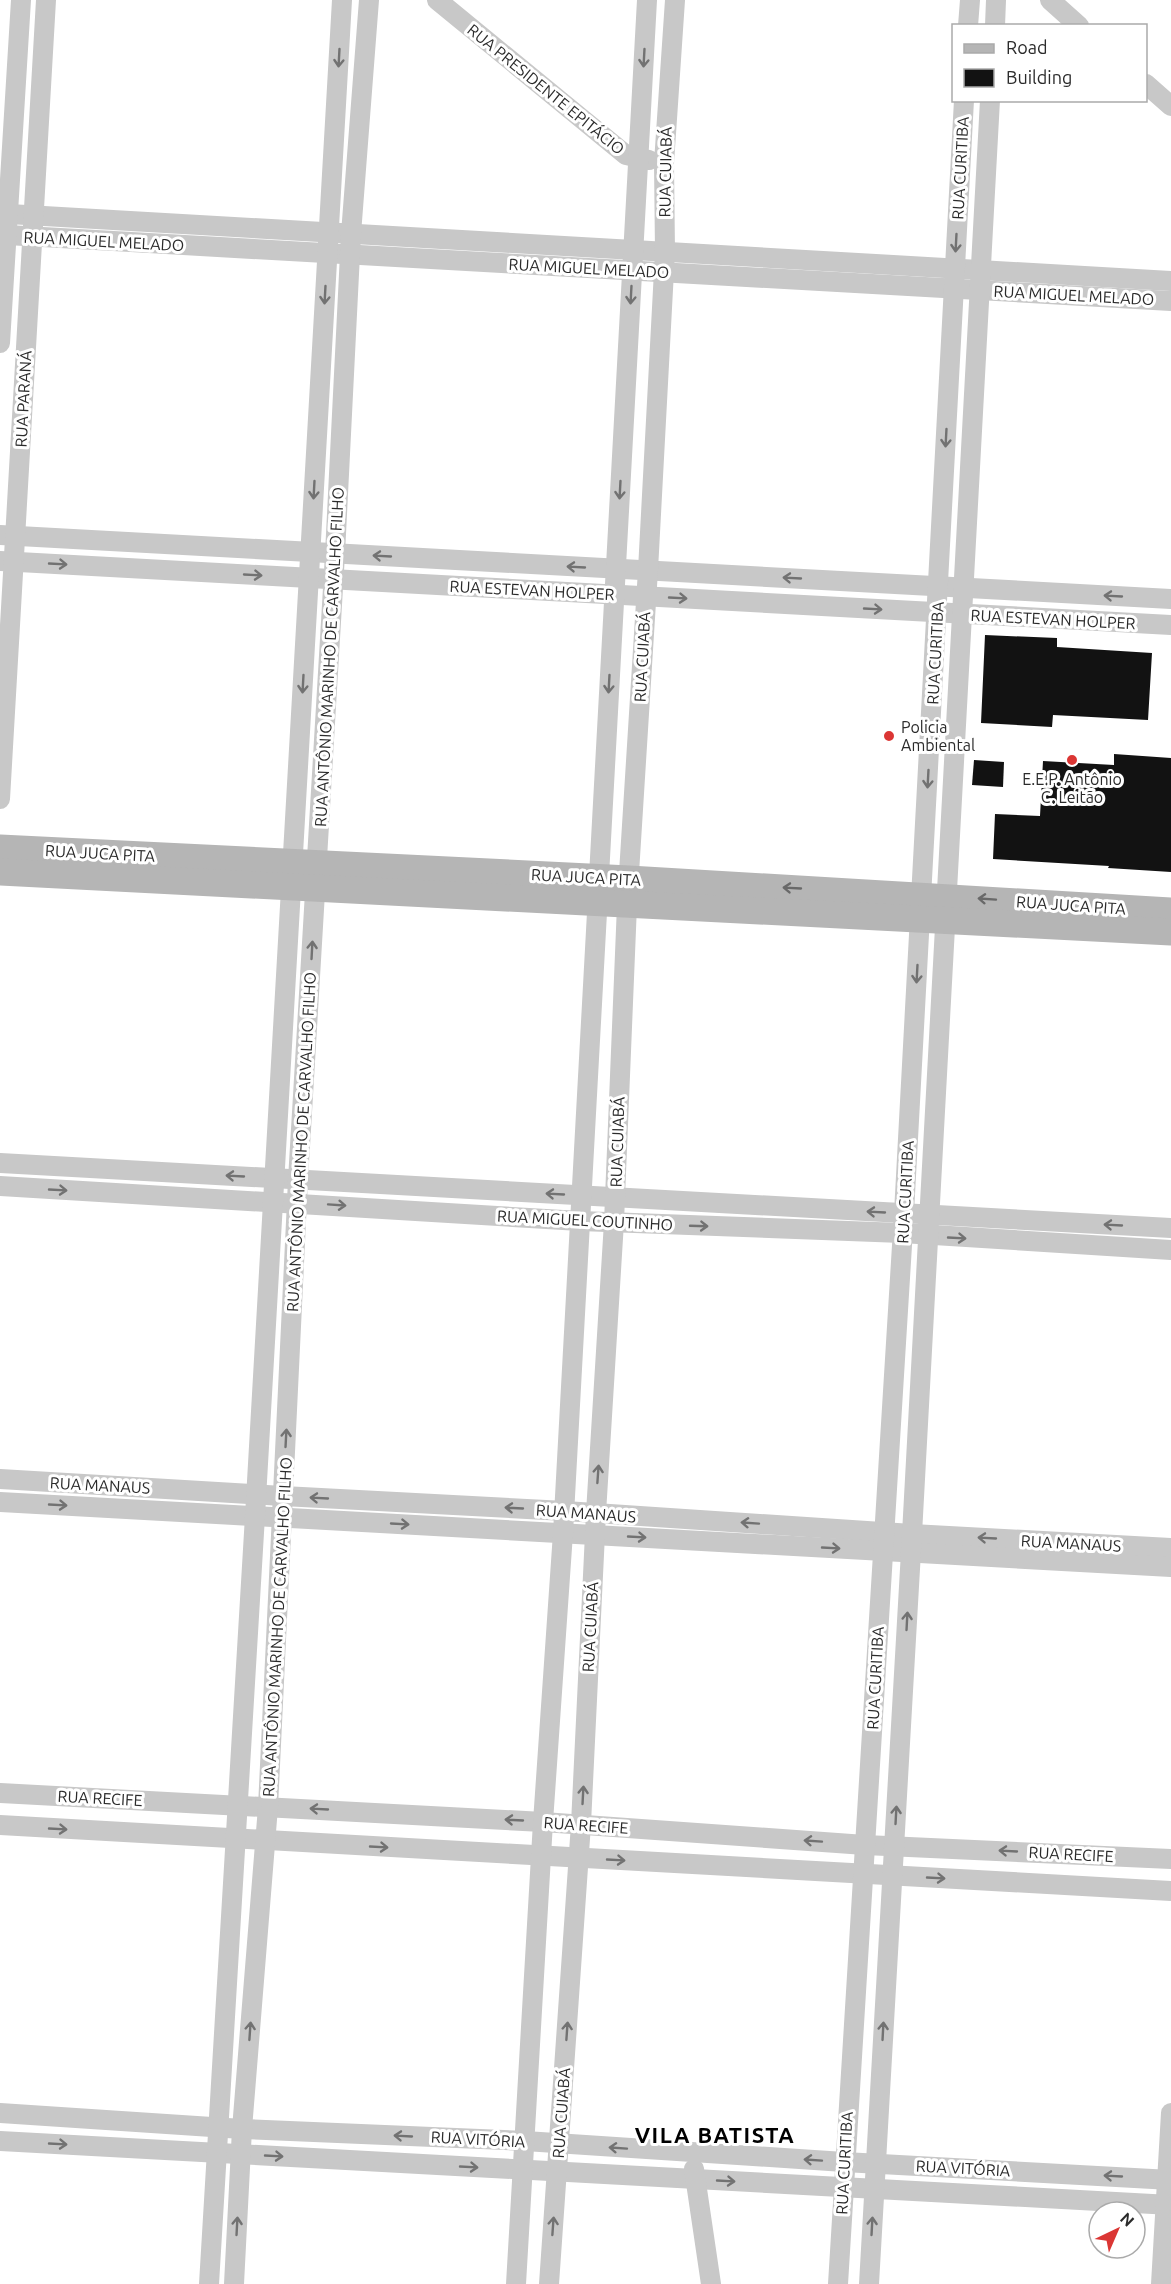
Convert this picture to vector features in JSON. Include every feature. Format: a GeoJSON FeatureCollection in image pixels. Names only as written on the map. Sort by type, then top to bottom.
{"type":"FeatureCollection","features":[{"type":"Feature","properties":{"kind":"street","name":"RUA PARANÁ"},"geometry":{"type":"LineString","coordinates":[[0,343],[21,0]]}},
{"type":"Feature","properties":{"kind":"street","name":"RUA PARANÁ"},"geometry":{"type":"LineString","coordinates":[[0,799],[8,536],[33,237],[46,0]]}},
{"type":"Feature","properties":{"kind":"street","name":"RUA ANTÔNIO MARINHO DE CARVALHO FILHO"},"geometry":{"type":"LineString","coordinates":[[234,2284],[242,2129],[268,1807],[297,1203],[309,578],[342,0]]}},
{"type":"Feature","properties":{"kind":"street","name":"RUA ANTÔNIO MARINHO DE CARVALHO FILHO"},"geometry":{"type":"LineString","coordinates":[[209,2284],[257,1494],[272,1203],[334,579],[351,234],[369,0]]}},
{"type":"Feature","properties":{"kind":"street","name":"RUA PRESIDENTE EPITÁCIO"},"geometry":{"type":"LineString","coordinates":[[437,0],[626,155],[664,163]]}},
{"type":"Feature","properties":{"kind":"street","name":"RUA CUIABÁ"},"geometry":{"type":"LineString","coordinates":[[516,2284],[543,1822],[565,1511],[647,0]]}},
{"type":"Feature","properties":{"kind":"street","name":"RUA CUIABÁ"},"geometry":{"type":"LineString","coordinates":[[549,2284],[581,1824],[596,1513],[614,1222],[628,892],[648,570],[664,252],[664,163],[675,0]]}},
{"type":"Feature","properties":{"kind":"street"},"geometry":{"type":"LineString","coordinates":[[968,24],[970,0]]}},
{"type":"Feature","properties":{"kind":"street"},"geometry":{"type":"LineString","coordinates":[[995,24],[996,0]]}},
{"type":"Feature","properties":{"kind":"street"},"geometry":{"type":"LineString","coordinates":[[1050,0],[1077,24]]}},
{"type":"Feature","properties":{"kind":"street"},"geometry":{"type":"LineString","coordinates":[[1147,85],[1171,106]]}},
{"type":"Feature","properties":{"kind":"street","name":"RUA CURITIBA"},"geometry":{"type":"LineString","coordinates":[[869,2284],[929,1215],[937,612],[964,102]]}},
{"type":"Feature","properties":{"kind":"street","name":"RUA CURITIBA"},"geometry":{"type":"LineString","coordinates":[[838,2284],[902,1233],[961,614],[990,102]]}},
{"type":"Feature","properties":{"kind":"street","name":"RUA MIGUEL MELADO"},"geometry":{"type":"LineString","coordinates":[[9,214],[1171,281]]}},
{"type":"Feature","properties":{"kind":"street","name":"RUA MIGUEL MELADO"},"geometry":{"type":"LineString","coordinates":[[7,235],[1171,301]]}},
{"type":"Feature","properties":{"kind":"street","name":"RUA ESTEVAN HOLPER"},"geometry":{"type":"LineString","coordinates":[[8,536],[1171,599]]}},
{"type":"Feature","properties":{"kind":"street","name":"RUA ESTEVAN HOLPER"},"geometry":{"type":"LineString","coordinates":[[7,561],[1171,625]]}},
{"type":"Feature","properties":{"kind":"street","name":"RUA JUCA PITA"},"geometry":{"type":"LineString","coordinates":[[0,848],[304,876]]}},
{"type":"Feature","properties":{"kind":"street","name":"RUA JUCA PITA"},"geometry":{"type":"LineString","coordinates":[[0,872],[304,876],[933,908],[1171,911]]}},
{"type":"Feature","properties":{"kind":"street","name":"RUA JUCA PITA"},"geometry":{"type":"LineString","coordinates":[[933,908],[1171,932]]}},
{"type":"Feature","properties":{"kind":"street","name":"RUA MIGUEL COUTINHO"},"geometry":{"type":"LineString","coordinates":[[0,1163],[1171,1228]]}},
{"type":"Feature","properties":{"kind":"street","name":"RUA MIGUEL COUTINHO"},"geometry":{"type":"LineString","coordinates":[[0,1186],[580,1221],[902,1233],[928,1237],[1171,1250]]}},
{"type":"Feature","properties":{"kind":"street","name":"RUA MANAUS"},"geometry":{"type":"LineString","coordinates":[[0,1479],[790,1526],[884,1541],[1171,1567]]}},
{"type":"Feature","properties":{"kind":"street","name":"RUA MANAUS"},"geometry":{"type":"LineString","coordinates":[[0,1502],[789,1546],[884,1541]]}},
{"type":"Feature","properties":{"kind":"street"},"geometry":{"type":"LineString","coordinates":[[789,1546],[790,1526]]}},
{"type":"Feature","properties":{"kind":"street","name":"RUA MANAUS"},"geometry":{"type":"LineString","coordinates":[[912,1544],[1171,1548]]}},
{"type":"Feature","properties":{"kind":"street","name":"RUA RECIFE"},"geometry":{"type":"LineString","coordinates":[[0,1793],[581,1824],[865,1845],[1171,1859]]}},
{"type":"Feature","properties":{"kind":"street","name":"RUA RECIFE"},"geometry":{"type":"LineString","coordinates":[[0,1826],[1171,1890]]}},
{"type":"Feature","properties":{"kind":"street","name":"RUA VITÓRIA"},"geometry":{"type":"LineString","coordinates":[[0,2113],[242,2129],[525,2141],[1169,2180]]}},
{"type":"Feature","properties":{"kind":"street"},"geometry":{"type":"LineString","coordinates":[[1161,2284],[1168,2205],[1171,2113]]}},
{"type":"Feature","properties":{"kind":"street","name":"RUA VITÓRIA"},"geometry":{"type":"LineString","coordinates":[[0,2141],[1168,2205]]}},
{"type":"Feature","properties":{"kind":"street"},"geometry":{"type":"LineString","coordinates":[[690,2152],[697,2180],[711,2284]]}},
{"type":"Feature","properties":{"kind":"building"},"geometry":{"type":"Polygon","coordinates":[[[985,635],[1057,638],[1057,647],[1152,653],[1148,720],[1053,715],[1052,727],[981,723],[985,635]]]}},
{"type":"Feature","properties":{"kind":"building"},"geometry":{"type":"Polygon","coordinates":[[[1114,754],[1171,758],[1171,872],[993,859],[995,814],[1040,816],[1043,761],[1114,765],[1114,754]]]}},
{"type":"Feature","properties":{"kind":"building"},"geometry":{"type":"Polygon","coordinates":[[[974,760],[1004,762],[1003,787],[972,785],[974,760]]]}},
{"type":"Feature","properties":{"kind":"place","name":"Policia Ambiental"},"geometry":{"type":"Point","coordinates":[889,736]}},
{"type":"Feature","properties":{"kind":"place","name":"E.E.P. Antônio C. Leitão"},"geometry":{"type":"Point","coordinates":[1072,760]}},
{"type":"Feature","properties":{"kind":"district","name":"VILA BATISTA"},"geometry":{"type":"Point","coordinates":[715,2135]}}]}
